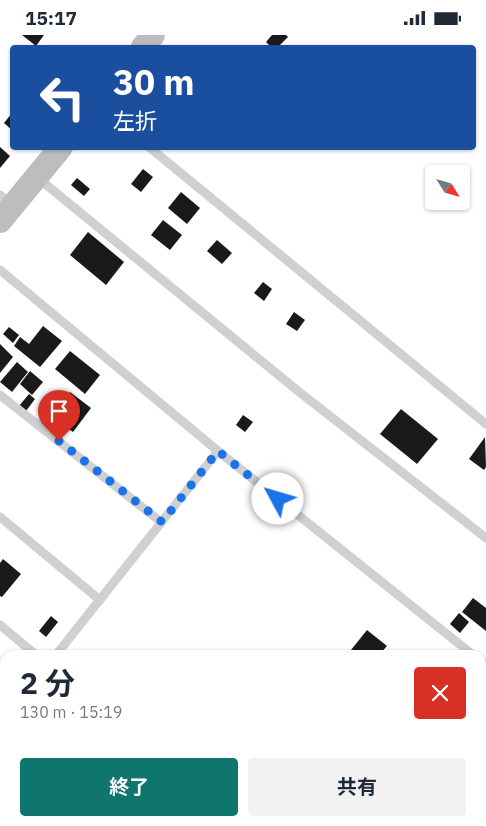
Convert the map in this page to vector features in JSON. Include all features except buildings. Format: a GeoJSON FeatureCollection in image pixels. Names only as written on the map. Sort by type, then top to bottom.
{"type":"FeatureCollection","features":[{"type":"Feature","properties":{"kind":"main road"},"geometry":{"type":"LineString","coordinates":[[145,45],[154,35]]}},
{"type":"Feature","properties":{"kind":"main road"},"geometry":{"type":"LineString","coordinates":[[4,207],[37,176],[59,150]]}},
{"type":"Feature","properties":{"kind":"lane"},"geometry":{"type":"LineString","coordinates":[[153,150],[486,424]]}},
{"type":"Feature","properties":{"kind":"lane"},"geometry":{"type":"LineString","coordinates":[[37,176],[298,391],[486,538]]}},
{"type":"Feature","properties":{"kind":"lane"},"geometry":{"type":"LineString","coordinates":[[0,270],[218,451],[467,650]]}},
{"type":"Feature","properties":{"kind":"lane"},"geometry":{"type":"LineString","coordinates":[[0,395],[162,522]]}},
{"type":"Feature","properties":{"kind":"lane"},"geometry":{"type":"LineString","coordinates":[[60,650],[218,451]]}},
{"type":"Feature","properties":{"kind":"lane"},"geometry":{"type":"LineString","coordinates":[[0,517],[100,600]]}},
{"type":"Feature","properties":{"kind":"lane"},"geometry":{"type":"LineString","coordinates":[[0,625],[30,650]]}},
{"type":"Feature","properties":{"kind":"route"},"geometry":{"type":"LineString","coordinates":[[59,441],[162,522],[218,451],[278,499]]}}]}
